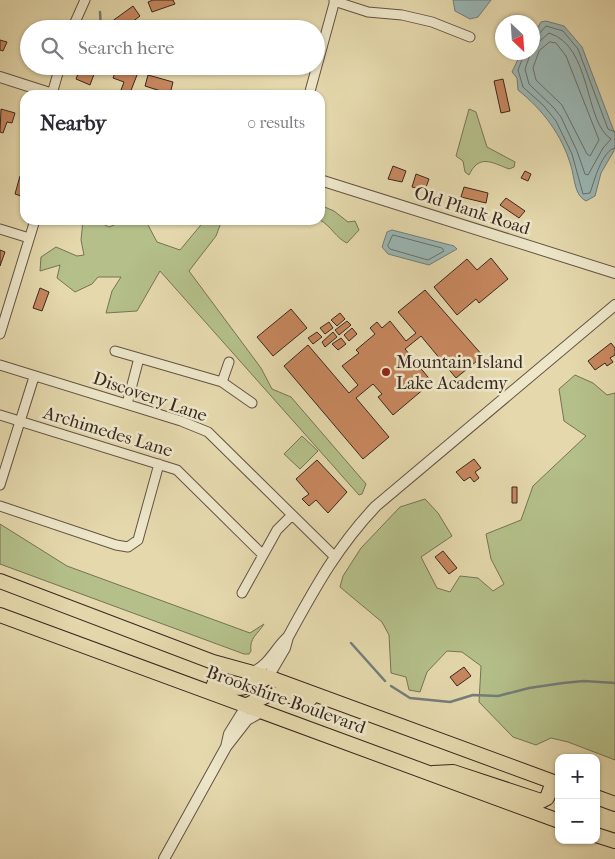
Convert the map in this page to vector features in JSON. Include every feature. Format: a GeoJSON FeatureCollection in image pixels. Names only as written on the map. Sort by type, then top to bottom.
{"type":"FeatureCollection","features":[{"type":"Feature","properties":{"kind":"highway","name":"Brookshire Boulevard"},"geometry":{"type":"LineString","coordinates":[[0,581],[213,662],[268,677],[555,783]]}},
{"type":"Feature","properties":{"kind":"highway"},"geometry":{"type":"LineString","coordinates":[[0,590],[86,619],[96,616]]}},
{"type":"Feature","properties":{"kind":"highway","name":"Brookshire Boulevard"},"geometry":{"type":"LineString","coordinates":[[0,615],[248,705],[427,774],[555,820]]}},
{"type":"Feature","properties":{"kind":"highway"},"geometry":{"type":"LineString","coordinates":[[182,682],[216,684],[236,689],[249,687],[268,677]]}},
{"type":"Feature","properties":{"kind":"highway"},"geometry":{"type":"LineString","coordinates":[[248,705],[263,696],[276,694],[297,698],[324,698]]}},
{"type":"Feature","properties":{"kind":"highway"},"geometry":{"type":"LineString","coordinates":[[427,774],[453,772],[541,801],[547,798],[555,785]]}},
{"type":"Feature","properties":{"kind":"highway"},"geometry":{"type":"LineString","coordinates":[[600,798],[615,804]]}},
{"type":"Feature","properties":{"kind":"highway"},"geometry":{"type":"LineString","coordinates":[[600,836],[615,841]]}},
{"type":"Feature","properties":{"kind":"street"},"geometry":{"type":"LineString","coordinates":[[76,20],[85,0]]}},
{"type":"Feature","properties":{"kind":"street"},"geometry":{"type":"LineString","coordinates":[[325,35],[334,1],[368,12],[402,15],[432,22],[470,37]]}},
{"type":"Feature","properties":{"kind":"street"},"geometry":{"type":"LineString","coordinates":[[55,90],[58,75]]}},
{"type":"Feature","properties":{"kind":"street"},"geometry":{"type":"LineString","coordinates":[[310,90],[314,75]]}},
{"type":"Feature","properties":{"kind":"street"},"geometry":{"type":"LineString","coordinates":[[0,78],[40,90]]}},
{"type":"Feature","properties":{"kind":"street","name":"Old Plank Road"},"geometry":{"type":"LineString","coordinates":[[325,182],[615,273]]}},
{"type":"Feature","properties":{"kind":"street"},"geometry":{"type":"LineString","coordinates":[[0,334],[33,225]]}},
{"type":"Feature","properties":{"kind":"street"},"geometry":{"type":"LineString","coordinates":[[0,229],[29,238]]}},
{"type":"Feature","properties":{"kind":"street"},"geometry":{"type":"LineString","coordinates":[[268,677],[285,648],[288,637],[334,556],[357,526],[399,485],[615,305]]}},
{"type":"Feature","properties":{"kind":"street"},"geometry":{"type":"LineString","coordinates":[[115,350],[222,382],[252,403]]}},
{"type":"Feature","properties":{"kind":"street"},"geometry":{"type":"LineString","coordinates":[[127,404],[139,358]]}},
{"type":"Feature","properties":{"kind":"street"},"geometry":{"type":"LineString","coordinates":[[222,382],[229,362]]}},
{"type":"Feature","properties":{"kind":"street","name":"Discovery Lane"},"geometry":{"type":"LineString","coordinates":[[0,365],[181,421],[208,432],[291,516],[334,556]]}},
{"type":"Feature","properties":{"kind":"street"},"geometry":{"type":"LineString","coordinates":[[0,485],[34,377]]}},
{"type":"Feature","properties":{"kind":"street","name":"Archimedes Lane"},"geometry":{"type":"LineString","coordinates":[[0,415],[177,470],[263,555]]}},
{"type":"Feature","properties":{"kind":"street"},"geometry":{"type":"LineString","coordinates":[[0,506],[116,545],[128,546],[138,540],[159,464]]}},
{"type":"Feature","properties":{"kind":"street"},"geometry":{"type":"LineString","coordinates":[[242,593],[277,530],[291,516]]}},
{"type":"Feature","properties":{"kind":"street"},"geometry":{"type":"LineString","coordinates":[[252,673],[269,662],[279,645],[288,637]]}},
{"type":"Feature","properties":{"kind":"street"},"geometry":{"type":"LineString","coordinates":[[226,747],[235,722],[248,705]]}},
{"type":"Feature","properties":{"kind":"street"},"geometry":{"type":"LineString","coordinates":[[164,859],[226,747],[247,720],[263,711]]}},
{"type":"Feature","properties":{"kind":"green space"},"geometry":{"type":"Polygon","coordinates":[[[469,109],[476,112],[487,147],[515,162],[514,167],[509,169],[491,162],[481,162],[473,168],[469,175],[465,172],[463,161],[456,156],[469,109]]]}},
{"type":"Feature","properties":{"kind":"green space"},"geometry":{"type":"Polygon","coordinates":[[[325,207],[334,211],[348,222],[355,221],[359,230],[347,243],[325,224],[325,207]]]}},
{"type":"Feature","properties":{"kind":"green space"},"geometry":{"type":"Polygon","coordinates":[[[82,225],[105,225],[109,227],[114,225],[148,225],[157,242],[180,250],[201,225],[220,225],[216,236],[189,271],[261,368],[272,389],[291,397],[366,484],[362,494],[359,495],[160,271],[137,311],[106,313],[112,291],[121,277],[98,277],[92,284],[75,292],[57,278],[60,265],[40,271],[41,257],[56,247],[77,256],[84,255],[81,240],[82,225]]]}},
{"type":"Feature","properties":{"kind":"green space"},"geometry":{"type":"Polygon","coordinates":[[[575,375],[593,383],[607,395],[615,393],[615,760],[568,742],[551,738],[536,745],[513,737],[479,702],[481,666],[462,652],[447,651],[427,672],[420,692],[409,690],[406,677],[391,673],[389,635],[382,622],[340,587],[343,576],[361,548],[400,507],[425,499],[438,513],[452,536],[421,557],[437,588],[450,592],[460,576],[478,578],[493,591],[504,584],[491,559],[486,534],[521,520],[533,486],[586,436],[564,421],[559,389],[575,375]]]}},
{"type":"Feature","properties":{"kind":"green space"},"geometry":{"type":"Polygon","coordinates":[[[302,436],[318,451],[300,469],[284,454],[302,436]]]}},
{"type":"Feature","properties":{"kind":"green space"},"geometry":{"type":"Polygon","coordinates":[[[0,524],[67,566],[250,633],[264,624],[251,643],[249,654],[244,654],[0,564],[0,524]]]}},
{"type":"Feature","properties":{"kind":"water"},"geometry":{"type":"Polygon","coordinates":[[[453,0],[491,0],[478,17],[470,19],[455,11],[453,0]]]}},
{"type":"Feature","properties":{"kind":"water"},"geometry":{"type":"Polygon","coordinates":[[[546,21],[564,26],[582,47],[615,134],[615,149],[601,173],[595,196],[586,201],[577,191],[571,166],[557,134],[536,106],[518,90],[517,78],[512,72],[518,60],[540,60],[541,22],[546,21]]]}},
{"type":"Feature","properties":{"kind":"water"},"geometry":{"type":"Polygon","coordinates":[[[392,230],[454,246],[457,249],[429,265],[388,254],[382,247],[387,232],[392,230]]]}},
{"type":"Feature","properties":{"kind":"building"},"geometry":{"type":"Polygon","coordinates":[[[153,0],[173,0],[175,4],[152,12],[148,2],[153,0]]]}},
{"type":"Feature","properties":{"kind":"building"},"geometry":{"type":"Polygon","coordinates":[[[133,6],[140,16],[135,20],[114,20],[133,6]]]}},
{"type":"Feature","properties":{"kind":"building"},"geometry":{"type":"Polygon","coordinates":[[[0,40],[7,42],[3,51],[0,50],[0,40]]]}},
{"type":"Feature","properties":{"kind":"building"},"geometry":{"type":"Polygon","coordinates":[[[78,75],[94,75],[90,85],[76,79],[78,75]]]}},
{"type":"Feature","properties":{"kind":"building"},"geometry":{"type":"Polygon","coordinates":[[[114,75],[137,75],[131,90],[121,90],[124,82],[113,78],[114,75]]]}},
{"type":"Feature","properties":{"kind":"building"},"geometry":{"type":"Polygon","coordinates":[[[148,75],[173,82],[171,90],[158,90],[145,86],[148,75]]]}},
{"type":"Feature","properties":{"kind":"building"},"geometry":{"type":"Polygon","coordinates":[[[503,79],[510,111],[501,113],[494,81],[503,79]]]}},
{"type":"Feature","properties":{"kind":"building"},"geometry":{"type":"Polygon","coordinates":[[[1,109],[15,113],[12,123],[7,122],[3,133],[0,132],[1,109]]]}},
{"type":"Feature","properties":{"kind":"building"},"geometry":{"type":"Polygon","coordinates":[[[393,166],[406,171],[402,182],[388,179],[393,166]]]}},
{"type":"Feature","properties":{"kind":"building"},"geometry":{"type":"Polygon","coordinates":[[[525,171],[531,174],[528,181],[521,178],[525,171]]]}},
{"type":"Feature","properties":{"kind":"building"},"geometry":{"type":"Polygon","coordinates":[[[416,174],[429,179],[425,190],[412,187],[416,174]]]}},
{"type":"Feature","properties":{"kind":"building"},"geometry":{"type":"Polygon","coordinates":[[[20,176],[20,196],[15,194],[20,176]]]}},
{"type":"Feature","properties":{"kind":"building"},"geometry":{"type":"Polygon","coordinates":[[[464,187],[488,193],[486,203],[461,197],[464,187]]]}},
{"type":"Feature","properties":{"kind":"building"},"geometry":{"type":"Polygon","coordinates":[[[506,198],[525,211],[519,218],[500,205],[506,198]]]}},
{"type":"Feature","properties":{"kind":"building"},"geometry":{"type":"Polygon","coordinates":[[[0,250],[5,252],[0,266],[0,250]]]}},
{"type":"Feature","properties":{"kind":"building"},"geometry":{"type":"Polygon","coordinates":[[[491,258],[508,279],[479,303],[476,299],[457,315],[434,287],[467,259],[477,270],[491,258]]]}},
{"type":"Feature","properties":{"kind":"building"},"geometry":{"type":"Polygon","coordinates":[[[40,288],[49,292],[42,311],[33,308],[40,288]]]}},
{"type":"Feature","properties":{"kind":"building","name":"Mountain Island Lake Academy"},"geometry":{"type":"Polygon","coordinates":[[[425,290],[483,356],[456,378],[421,336],[405,349],[432,382],[393,415],[378,397],[382,394],[373,384],[356,398],[389,437],[363,459],[284,366],[308,345],[349,393],[358,385],[342,366],[359,353],[356,350],[375,334],[370,328],[377,322],[382,328],[390,321],[406,341],[416,333],[398,312],[425,290]]]}},
{"type":"Feature","properties":{"kind":"building"},"geometry":{"type":"Polygon","coordinates":[[[291,309],[307,328],[273,356],[257,337],[291,309]]]}},
{"type":"Feature","properties":{"kind":"building"},"geometry":{"type":"Polygon","coordinates":[[[340,313],[345,319],[337,326],[331,320],[340,313]]]}},
{"type":"Feature","properties":{"kind":"building"},"geometry":{"type":"Polygon","coordinates":[[[347,321],[351,325],[339,335],[335,330],[347,321]]]}},
{"type":"Feature","properties":{"kind":"building"},"geometry":{"type":"Polygon","coordinates":[[[329,322],[333,328],[325,334],[320,328],[329,322]]]}},
{"type":"Feature","properties":{"kind":"building"},"geometry":{"type":"Polygon","coordinates":[[[352,328],[357,334],[349,341],[344,335],[352,328]]]}},
{"type":"Feature","properties":{"kind":"building"},"geometry":{"type":"Polygon","coordinates":[[[317,332],[322,337],[313,344],[308,338],[317,332]]]}},
{"type":"Feature","properties":{"kind":"building"},"geometry":{"type":"Polygon","coordinates":[[[333,332],[337,337],[325,347],[322,342],[333,332]]]}},
{"type":"Feature","properties":{"kind":"building"},"geometry":{"type":"Polygon","coordinates":[[[341,338],[346,344],[338,350],[332,344],[341,338]]]}},
{"type":"Feature","properties":{"kind":"building"},"geometry":{"type":"Polygon","coordinates":[[[611,343],[615,348],[615,355],[610,358],[613,362],[607,366],[605,363],[595,370],[588,361],[611,343]]]}},
{"type":"Feature","properties":{"kind":"building"},"geometry":{"type":"Polygon","coordinates":[[[474,459],[481,468],[475,472],[479,478],[474,482],[470,477],[464,481],[456,472],[474,459]]]}},
{"type":"Feature","properties":{"kind":"building"},"geometry":{"type":"Polygon","coordinates":[[[317,460],[347,492],[328,513],[316,500],[309,506],[302,499],[309,494],[296,479],[317,460]]]}},
{"type":"Feature","properties":{"kind":"building"},"geometry":{"type":"Polygon","coordinates":[[[512,487],[517,487],[517,503],[512,503],[512,487]]]}},
{"type":"Feature","properties":{"kind":"building"},"geometry":{"type":"Polygon","coordinates":[[[443,551],[457,568],[449,574],[435,557],[443,551]]]}},
{"type":"Feature","properties":{"kind":"building"},"geometry":{"type":"Polygon","coordinates":[[[464,667],[471,676],[457,686],[450,677],[464,667]]]}},
{"type":"Feature","properties":{"kind":"waterway"},"geometry":{"type":"LineString","coordinates":[[100,12],[100,20]]}},
{"type":"Feature","properties":{"kind":"waterway"},"geometry":{"type":"LineString","coordinates":[[351,643],[385,681]]}},
{"type":"Feature","properties":{"kind":"waterway"},"geometry":{"type":"LineString","coordinates":[[391,686],[410,698],[450,702],[473,695],[498,696],[529,688],[563,683],[584,681],[615,683]]}},
{"type":"Feature","properties":{"kind":"place","name":"Mountain Island Lake Academy"},"geometry":{"type":"Point","coordinates":[386,372]}}]}
